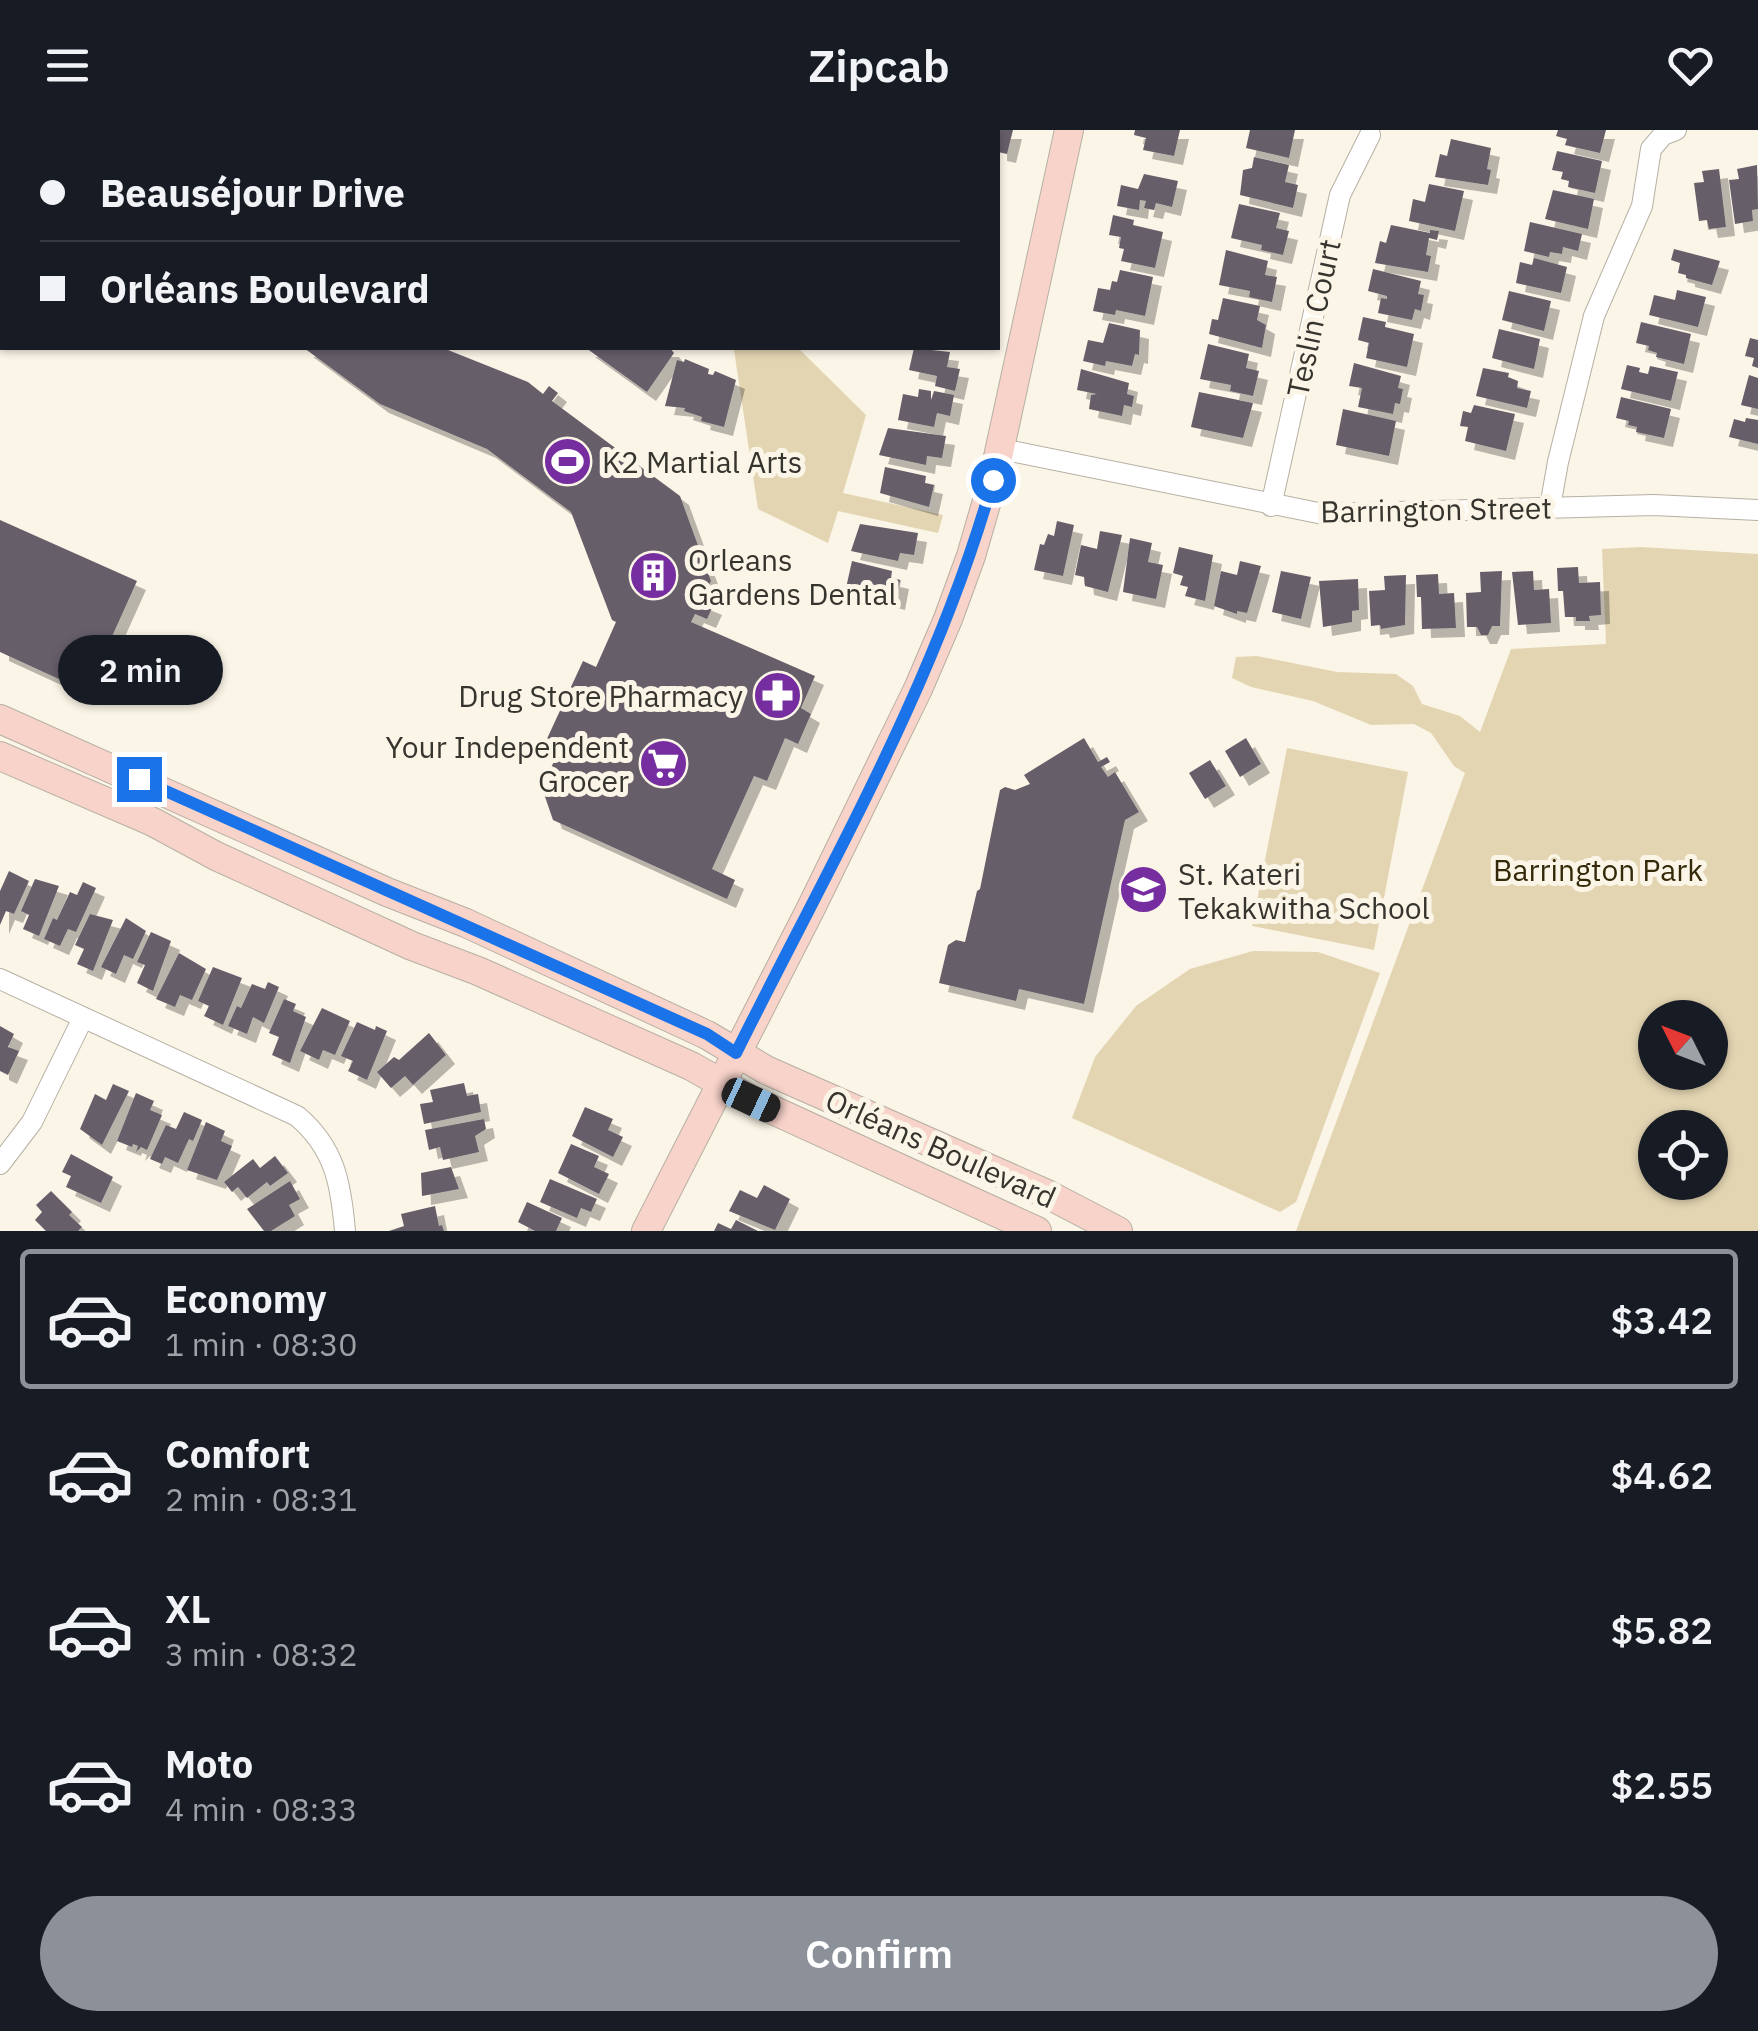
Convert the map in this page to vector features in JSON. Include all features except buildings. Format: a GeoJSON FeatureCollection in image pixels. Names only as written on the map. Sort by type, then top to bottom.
{"type":"FeatureCollection","features":[{"type":"Feature","properties":{"kind":"main road"},"geometry":{"type":"LineString","coordinates":[[646,1231],[918,690],[972,556],[1000,449],[1070,130]]}},
{"type":"Feature","properties":{"kind":"main road","name":"Orléans Boulevard"},"geometry":{"type":"LineString","coordinates":[[0,719],[481,930],[707,1034],[736,1053],[872,1118],[1047,1194],[1118,1231]]}},
{"type":"Feature","properties":{"kind":"main road","name":"Orléans Boulevard"},"geometry":{"type":"LineString","coordinates":[[0,756],[83,790],[412,946],[691,1066],[721,1084],[1036,1231]]}},
{"type":"Feature","properties":{"kind":"main road"},"geometry":{"type":"LineString","coordinates":[[189,842],[204,809]]}},
{"type":"Feature","properties":{"kind":"street"},"geometry":{"type":"LineString","coordinates":[[1550,507],[1594,316],[1642,206],[1651,149],[1676,130]]}},
{"type":"Feature","properties":{"kind":"street","name":"Teslin Court"},"geometry":{"type":"LineString","coordinates":[[1270,506],[1340,195],[1370,135]]}},
{"type":"Feature","properties":{"kind":"street","name":"Barrington Street"},"geometry":{"type":"LineString","coordinates":[[1000,449],[1322,514],[1654,506],[1758,510]]}},
{"type":"Feature","properties":{"kind":"street"},"geometry":{"type":"LineString","coordinates":[[0,979],[297,1116],[326,1146],[336,1166],[345,1231]]}},
{"type":"Feature","properties":{"kind":"street"},"geometry":{"type":"LineString","coordinates":[[0,1164],[32,1122],[83,1018]]}},
{"type":"Feature","properties":{"kind":"green space"},"geometry":{"type":"Polygon","coordinates":[[[734,350],[800,350],[866,415],[843,493],[943,515],[938,533],[838,511],[828,543],[758,509],[734,350]]]}},
{"type":"Feature","properties":{"kind":"green space","name":"Barrington Park"},"geometry":{"type":"Polygon","coordinates":[[[1641,547],[1758,554],[1758,1231],[1296,1231],[1465,773],[1454,766],[1431,733],[1414,724],[1371,725],[1313,701],[1251,687],[1232,678],[1236,657],[1257,656],[1337,672],[1396,674],[1413,686],[1422,704],[1460,716],[1480,732],[1511,649],[1606,644],[1602,549],[1641,547]]]}},
{"type":"Feature","properties":{"kind":"green space"},"geometry":{"type":"Polygon","coordinates":[[[1287,748],[1408,772],[1374,950],[1252,926],[1287,748]]]}},
{"type":"Feature","properties":{"kind":"green space"},"geometry":{"type":"Polygon","coordinates":[[[1253,951],[1318,952],[1380,973],[1296,1202],[1280,1212],[1072,1118],[1095,1057],[1136,1006],[1190,969],[1253,951]]]}},
{"type":"Feature","properties":{"kind":"place","name":"K2 Martial Arts"},"geometry":{"type":"Point","coordinates":[567,461]}},
{"type":"Feature","properties":{"kind":"place","name":"Orleans Gardens Dental"},"geometry":{"type":"Point","coordinates":[653,576]}},
{"type":"Feature","properties":{"kind":"place","name":"Drug Store Pharmacy"},"geometry":{"type":"Point","coordinates":[778,695]}},
{"type":"Feature","properties":{"kind":"place","name":"Your Independent Grocer"},"geometry":{"type":"Point","coordinates":[664,763]}},
{"type":"Feature","properties":{"kind":"place","name":"St. Kateri Tekakwitha School"},"geometry":{"type":"Point","coordinates":[1143,890]}},
{"type":"Feature","properties":{"kind":"route"},"geometry":{"type":"LineString","coordinates":[[139,779],[387,892],[492,935],[707,1034],[736,1053],[918,690],[972,556],[993,480]]}}]}
